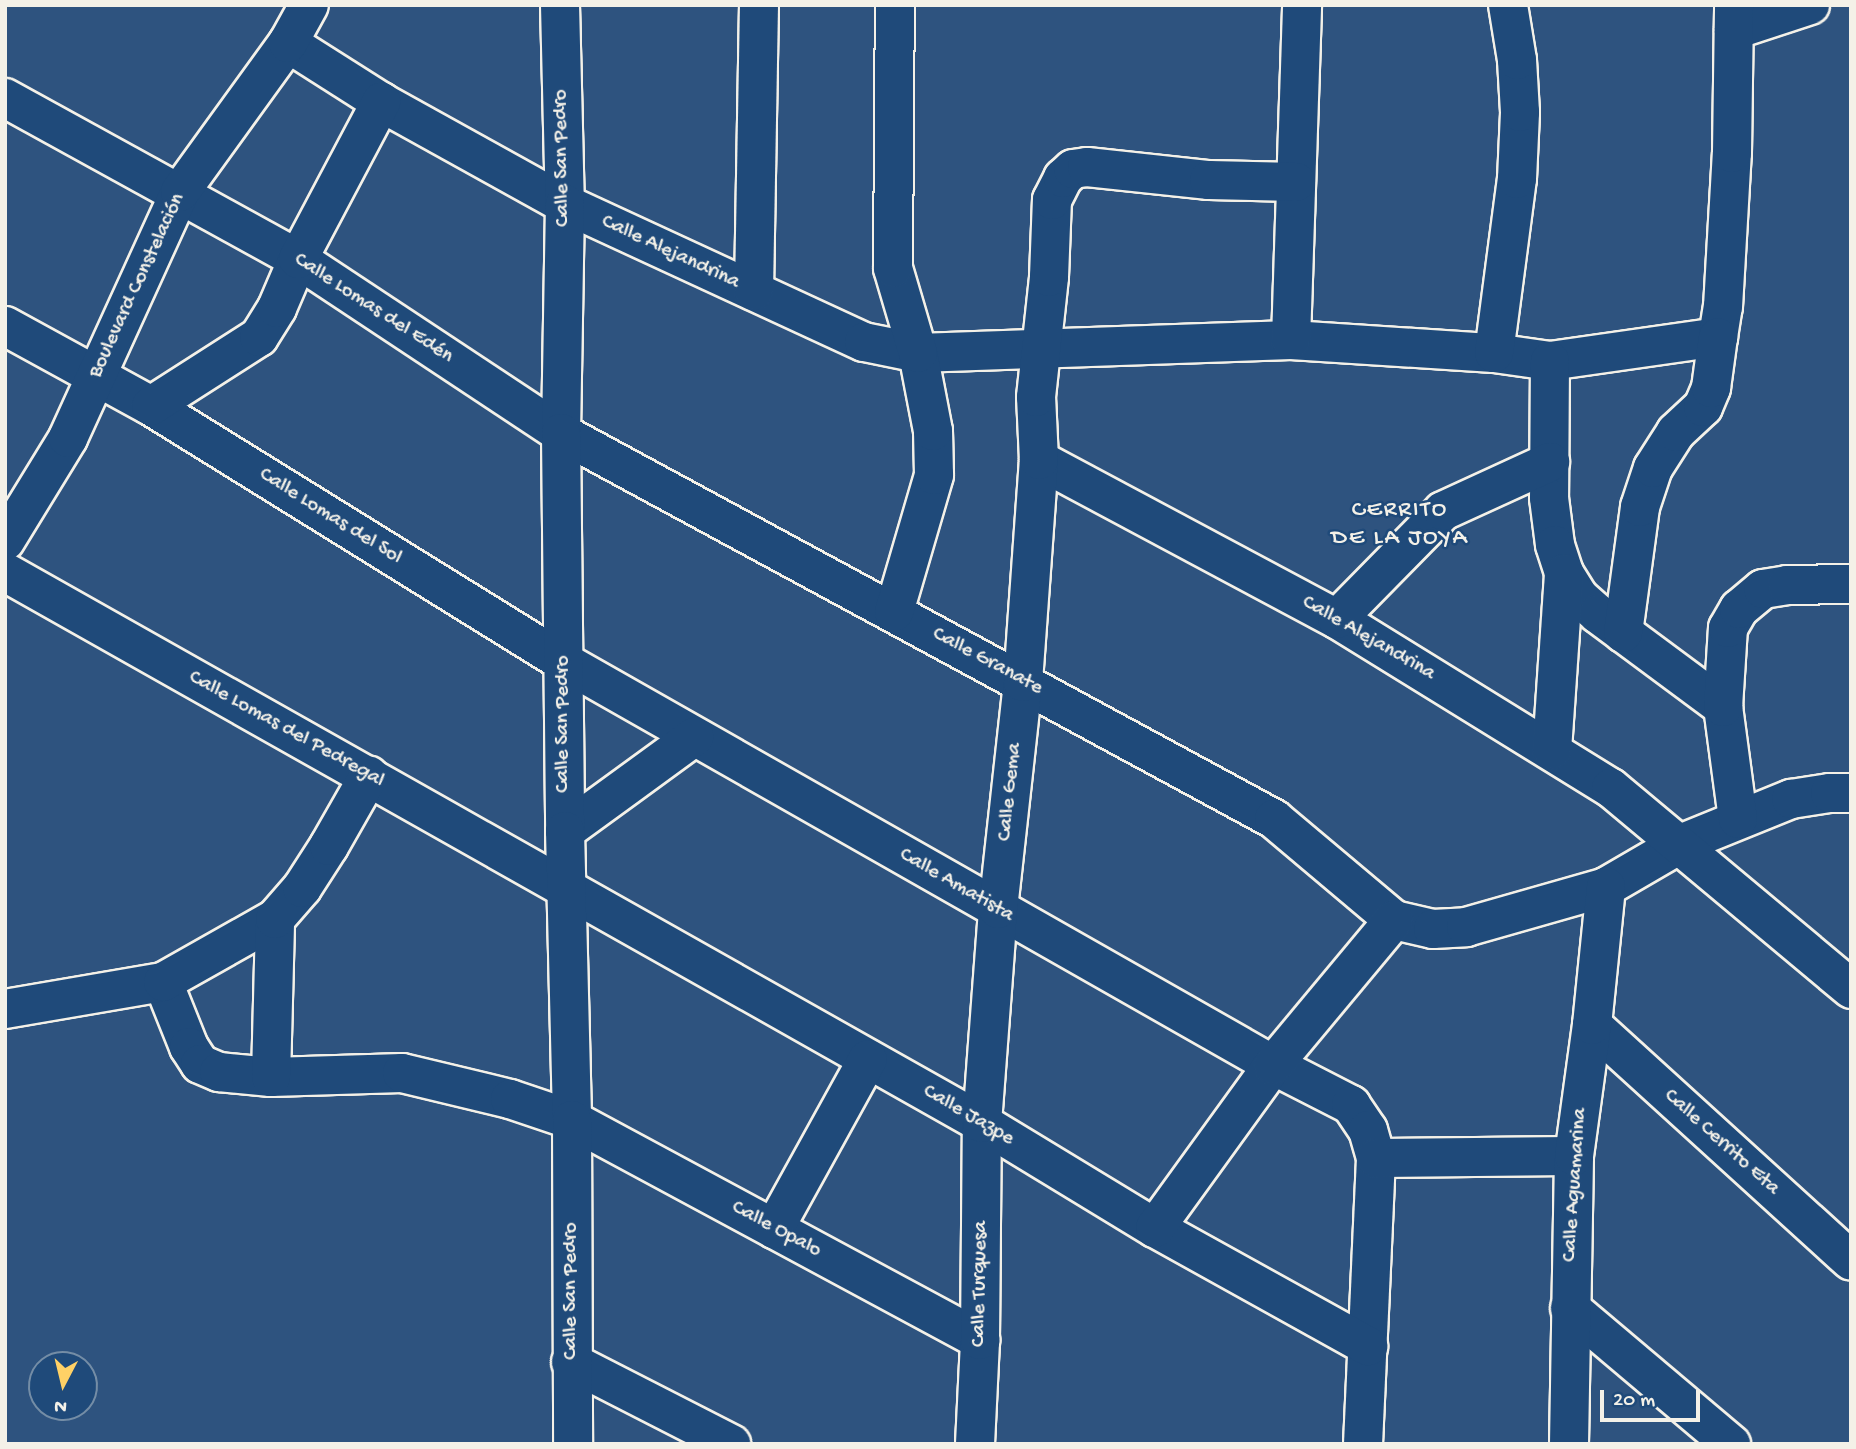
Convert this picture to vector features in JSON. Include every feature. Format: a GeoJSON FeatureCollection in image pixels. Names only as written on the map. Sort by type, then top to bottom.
{"type":"FeatureCollection","features":[{"type":"Feature","properties":{"kind":"street","name":"Boulevard Constelación"},"geometry":{"type":"LineString","coordinates":[[5,541],[68,438],[180,192],[288,43],[309,5]]}},
{"type":"Feature","properties":{"kind":"street","name":"Calle San Pedro"},"geometry":{"type":"LineString","coordinates":[[560,5],[565,204],[561,433],[565,831],[572,1121],[573,1444]]}},
{"type":"Feature","properties":{"kind":"street"},"geometry":{"type":"LineString","coordinates":[[754,291],[759,5]]}},
{"type":"Feature","properties":{"kind":"street"},"geometry":{"type":"LineString","coordinates":[[894,612],[934,475],[933,431],[918,353],[893,268],[895,5]]}},
{"type":"Feature","properties":{"kind":"street"},"geometry":{"type":"LineString","coordinates":[[1291,341],[1302,5]]}},
{"type":"Feature","properties":{"kind":"street"},"geometry":{"type":"LineString","coordinates":[[1494,353],[1517,179],[1520,112],[1517,60],[1508,5]]}},
{"type":"Feature","properties":{"kind":"street"},"geometry":{"type":"LineString","coordinates":[[1623,633],[1640,507],[1653,468],[1676,432],[1703,407],[1712,388],[1723,307],[1732,153],[1734,17],[1810,5]]}},
{"type":"Feature","properties":{"kind":"street","name":"Calle Alejandrina"},"geometry":{"type":"LineString","coordinates":[[288,43],[381,102],[565,204],[864,342],[918,353],[1291,341],[1494,353],[1550,361],[1718,337]]}},
{"type":"Feature","properties":{"kind":"street","name":"Calle Lomas del Edén"},"geometry":{"type":"LineString","coordinates":[[5,98],[298,259],[561,433]]}},
{"type":"Feature","properties":{"kind":"street"},"geometry":{"type":"LineString","coordinates":[[151,407],[259,337],[277,308],[298,259],[381,102]]}},
{"type":"Feature","properties":{"kind":"street","name":"Calle Gema"},"geometry":{"type":"LineString","coordinates":[[982,1123],[998,909],[1023,682],[1039,460],[1037,397],[1052,200],[1056,188],[1073,169],[1087,167],[1209,180],[1296,182]]}},
{"type":"Feature","properties":{"kind":"street","name":"Calle Lomas del Sol"},"geometry":{"type":"LineString","coordinates":[[5,326],[96,373],[564,662]]}},
{"type":"Feature","properties":{"kind":"street"},"geometry":{"type":"LineString","coordinates":[[1550,361],[1550,462],[1554,533],[1564,573],[1552,750]]}},
{"type":"Feature","properties":{"kind":"street","name":"Calle Granate"},"geometry":{"type":"LineString","coordinates":[[561,433],[1274,819],[1394,920]]}},
{"type":"Feature","properties":{"kind":"street","name":"Calle Alejandrina"},"geometry":{"type":"LineString","coordinates":[[1039,460],[1337,619],[1611,788],[1851,989]]}},
{"type":"Feature","properties":{"kind":"street"},"geometry":{"type":"LineString","coordinates":[[1337,619],[1443,511],[1550,462]]}},
{"type":"Feature","properties":{"kind":"street","name":"Calle Lomas del Pedregal"},"geometry":{"type":"LineString","coordinates":[[5,572],[566,889]]}},
{"type":"Feature","properties":{"kind":"street"},"geometry":{"type":"LineString","coordinates":[[1564,573],[1579,597],[1723,707]]}},
{"type":"Feature","properties":{"kind":"street"},"geometry":{"type":"LineString","coordinates":[[1738,820],[1723,707],[1728,628],[1740,609],[1763,589],[1787,585],[1851,584]]}},
{"type":"Feature","properties":{"kind":"street","name":"Calle Amatista"},"geometry":{"type":"LineString","coordinates":[[564,662],[1273,1065],[1351,1105],[1368,1130],[1376,1158]]}},
{"type":"Feature","properties":{"kind":"street"},"geometry":{"type":"LineString","coordinates":[[565,831],[694,737]]}},
{"type":"Feature","properties":{"kind":"street"},"geometry":{"type":"LineString","coordinates":[[5,1009],[163,982],[275,919],[302,888],[330,846],[369,776]]}},
{"type":"Feature","properties":{"kind":"street"},"geometry":{"type":"LineString","coordinates":[[1155,1228],[1273,1065],[1394,920],[1433,929],[1466,926],[1606,887],[1680,844],[1791,799],[1851,793]]}},
{"type":"Feature","properties":{"kind":"street","name":"Calle Aguamarina"},"geometry":{"type":"LineString","coordinates":[[1569,1444],[1574,1156],[1592,1025],[1606,887]]}},
{"type":"Feature","properties":{"kind":"street","name":"Calle Jazpe"},"geometry":{"type":"LineString","coordinates":[[566,889],[982,1123],[1155,1228],[1368,1346]]}},
{"type":"Feature","properties":{"kind":"street"},"geometry":{"type":"LineString","coordinates":[[271,1077],[275,919]]}},
{"type":"Feature","properties":{"kind":"street","name":"Calle Opalo"},"geometry":{"type":"LineString","coordinates":[[163,982],[189,1047],[200,1064],[219,1072],[271,1077],[402,1073],[499,1096],[572,1121],[980,1340]]}},
{"type":"Feature","properties":{"kind":"street","name":"Calle Cerrito Eta"},"geometry":{"type":"LineString","coordinates":[[1592,1025],[1851,1261]]}},
{"type":"Feature","properties":{"kind":"street"},"geometry":{"type":"LineString","coordinates":[[774,1229],[868,1059]]}},
{"type":"Feature","properties":{"kind":"street","name":"Calle Turquesa"},"geometry":{"type":"LineString","coordinates":[[975,1444],[980,1340],[982,1123]]}},
{"type":"Feature","properties":{"kind":"street"},"geometry":{"type":"LineString","coordinates":[[1363,1444],[1376,1158],[1574,1156]]}},
{"type":"Feature","properties":{"kind":"street"},"geometry":{"type":"LineString","coordinates":[[1570,1308],[1731,1444]]}},
{"type":"Feature","properties":{"kind":"street"},"geometry":{"type":"LineString","coordinates":[[572,1362],[731,1444]]}},
{"type":"Feature","properties":{"kind":"district","name":"CERRITO DE LA JOYA"},"geometry":{"type":"Point","coordinates":[1400,525]}}]}
